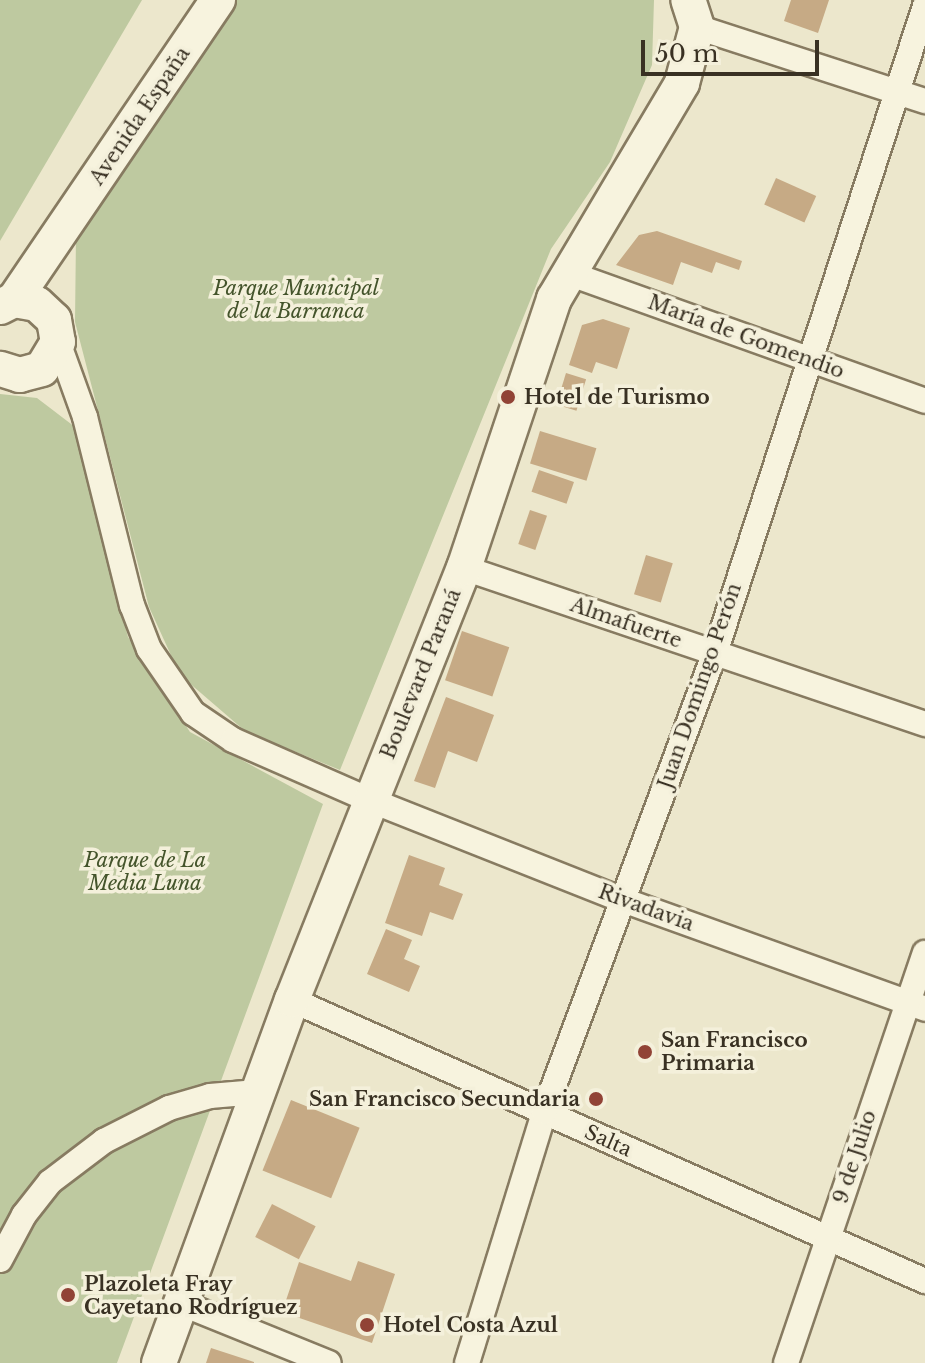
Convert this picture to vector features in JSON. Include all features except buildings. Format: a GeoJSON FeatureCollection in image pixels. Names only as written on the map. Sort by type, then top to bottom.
{"type":"FeatureCollection","features":[{"type":"Feature","properties":{"kind":"street","name":"Avenida España"},"geometry":{"type":"LineString","coordinates":[[52,326],[7,304],[62,232],[218,0]]}},
{"type":"Feature","properties":{"kind":"street","name":"Juan Domingo Perón"},"geometry":{"type":"LineString","coordinates":[[467,1363],[544,1112],[715,653],[807,359],[925,6]]}},
{"type":"Feature","properties":{"kind":"street"},"geometry":{"type":"LineString","coordinates":[[692,14],[925,101]]}},
{"type":"Feature","properties":{"kind":"street","name":"Boulevard Paraná"},"geometry":{"type":"LineString","coordinates":[[159,1363],[292,1000],[464,568],[568,273],[670,110],[693,54],[692,14]]}},
{"type":"Feature","properties":{"kind":"street","name":"Avenida España"},"geometry":{"type":"LineString","coordinates":[[16,372],[50,362],[62,232]]}},
{"type":"Feature","properties":{"kind":"street","name":"María de Gomendio"},"geometry":{"type":"LineString","coordinates":[[568,273],[925,401]]}},
{"type":"Feature","properties":{"kind":"street"},"geometry":{"type":"LineString","coordinates":[[52,326],[85,417]]}},
{"type":"Feature","properties":{"kind":"street"},"geometry":{"type":"LineString","coordinates":[[16,372],[53,385],[85,417]]}},
{"type":"Feature","properties":{"kind":"street","name":"Rivadavia"},"geometry":{"type":"LineString","coordinates":[[85,417],[132,605],[173,689],[193,713],[233,740],[370,800],[623,900],[916,1006]]}},
{"type":"Feature","properties":{"kind":"street","name":"Almafuerte"},"geometry":{"type":"LineString","coordinates":[[464,568],[925,724]]}},
{"type":"Feature","properties":{"kind":"street","name":"9 de Julio"},"geometry":{"type":"LineString","coordinates":[[786,1363],[827,1239],[916,1006],[925,953]]}},
{"type":"Feature","properties":{"kind":"street","name":"Salta"},"geometry":{"type":"LineString","coordinates":[[292,1000],[925,1281]]}},
{"type":"Feature","properties":{"kind":"street"},"geometry":{"type":"LineString","coordinates":[[0,1260],[24,1215],[50,1182],[104,1141],[169,1108],[210,1096],[257,1092]]}},
{"type":"Feature","properties":{"kind":"street"},"geometry":{"type":"LineString","coordinates":[[183,1304],[329,1363]]}},
{"type":"Feature","properties":{"kind":"green space"},"geometry":{"type":"Polygon","coordinates":[[[0,0],[142,0],[0,241],[0,0]]]}},
{"type":"Feature","properties":{"kind":"green space","name":"Parque Municipal de la Barranca"},"geometry":{"type":"Polygon","coordinates":[[[235,0],[654,0],[652,65],[610,162],[551,249],[340,770],[245,731],[180,675],[149,607],[75,322],[76,235],[235,0]]]}},
{"type":"Feature","properties":{"kind":"green space","name":"Parque de La Media Luna"},"geometry":{"type":"Polygon","coordinates":[[[0,394],[37,398],[75,427],[128,637],[190,732],[323,804],[117,1363],[0,1363],[0,394]]]}},
{"type":"Feature","properties":{"kind":"place","name":"Hotel de Turismo"},"geometry":{"type":"Point","coordinates":[508,397]}},
{"type":"Feature","properties":{"kind":"place","name":"San Francisco Primaria"},"geometry":{"type":"Point","coordinates":[645,1052]}},
{"type":"Feature","properties":{"kind":"place","name":"San Francisco Secundaria"},"geometry":{"type":"Point","coordinates":[596,1099]}},
{"type":"Feature","properties":{"kind":"place","name":"Plazoleta Fray Cayetano Rodríguez"},"geometry":{"type":"Point","coordinates":[68,1295]}},
{"type":"Feature","properties":{"kind":"place","name":"Hotel Costa Azul"},"geometry":{"type":"Point","coordinates":[367,1325]}}]}
